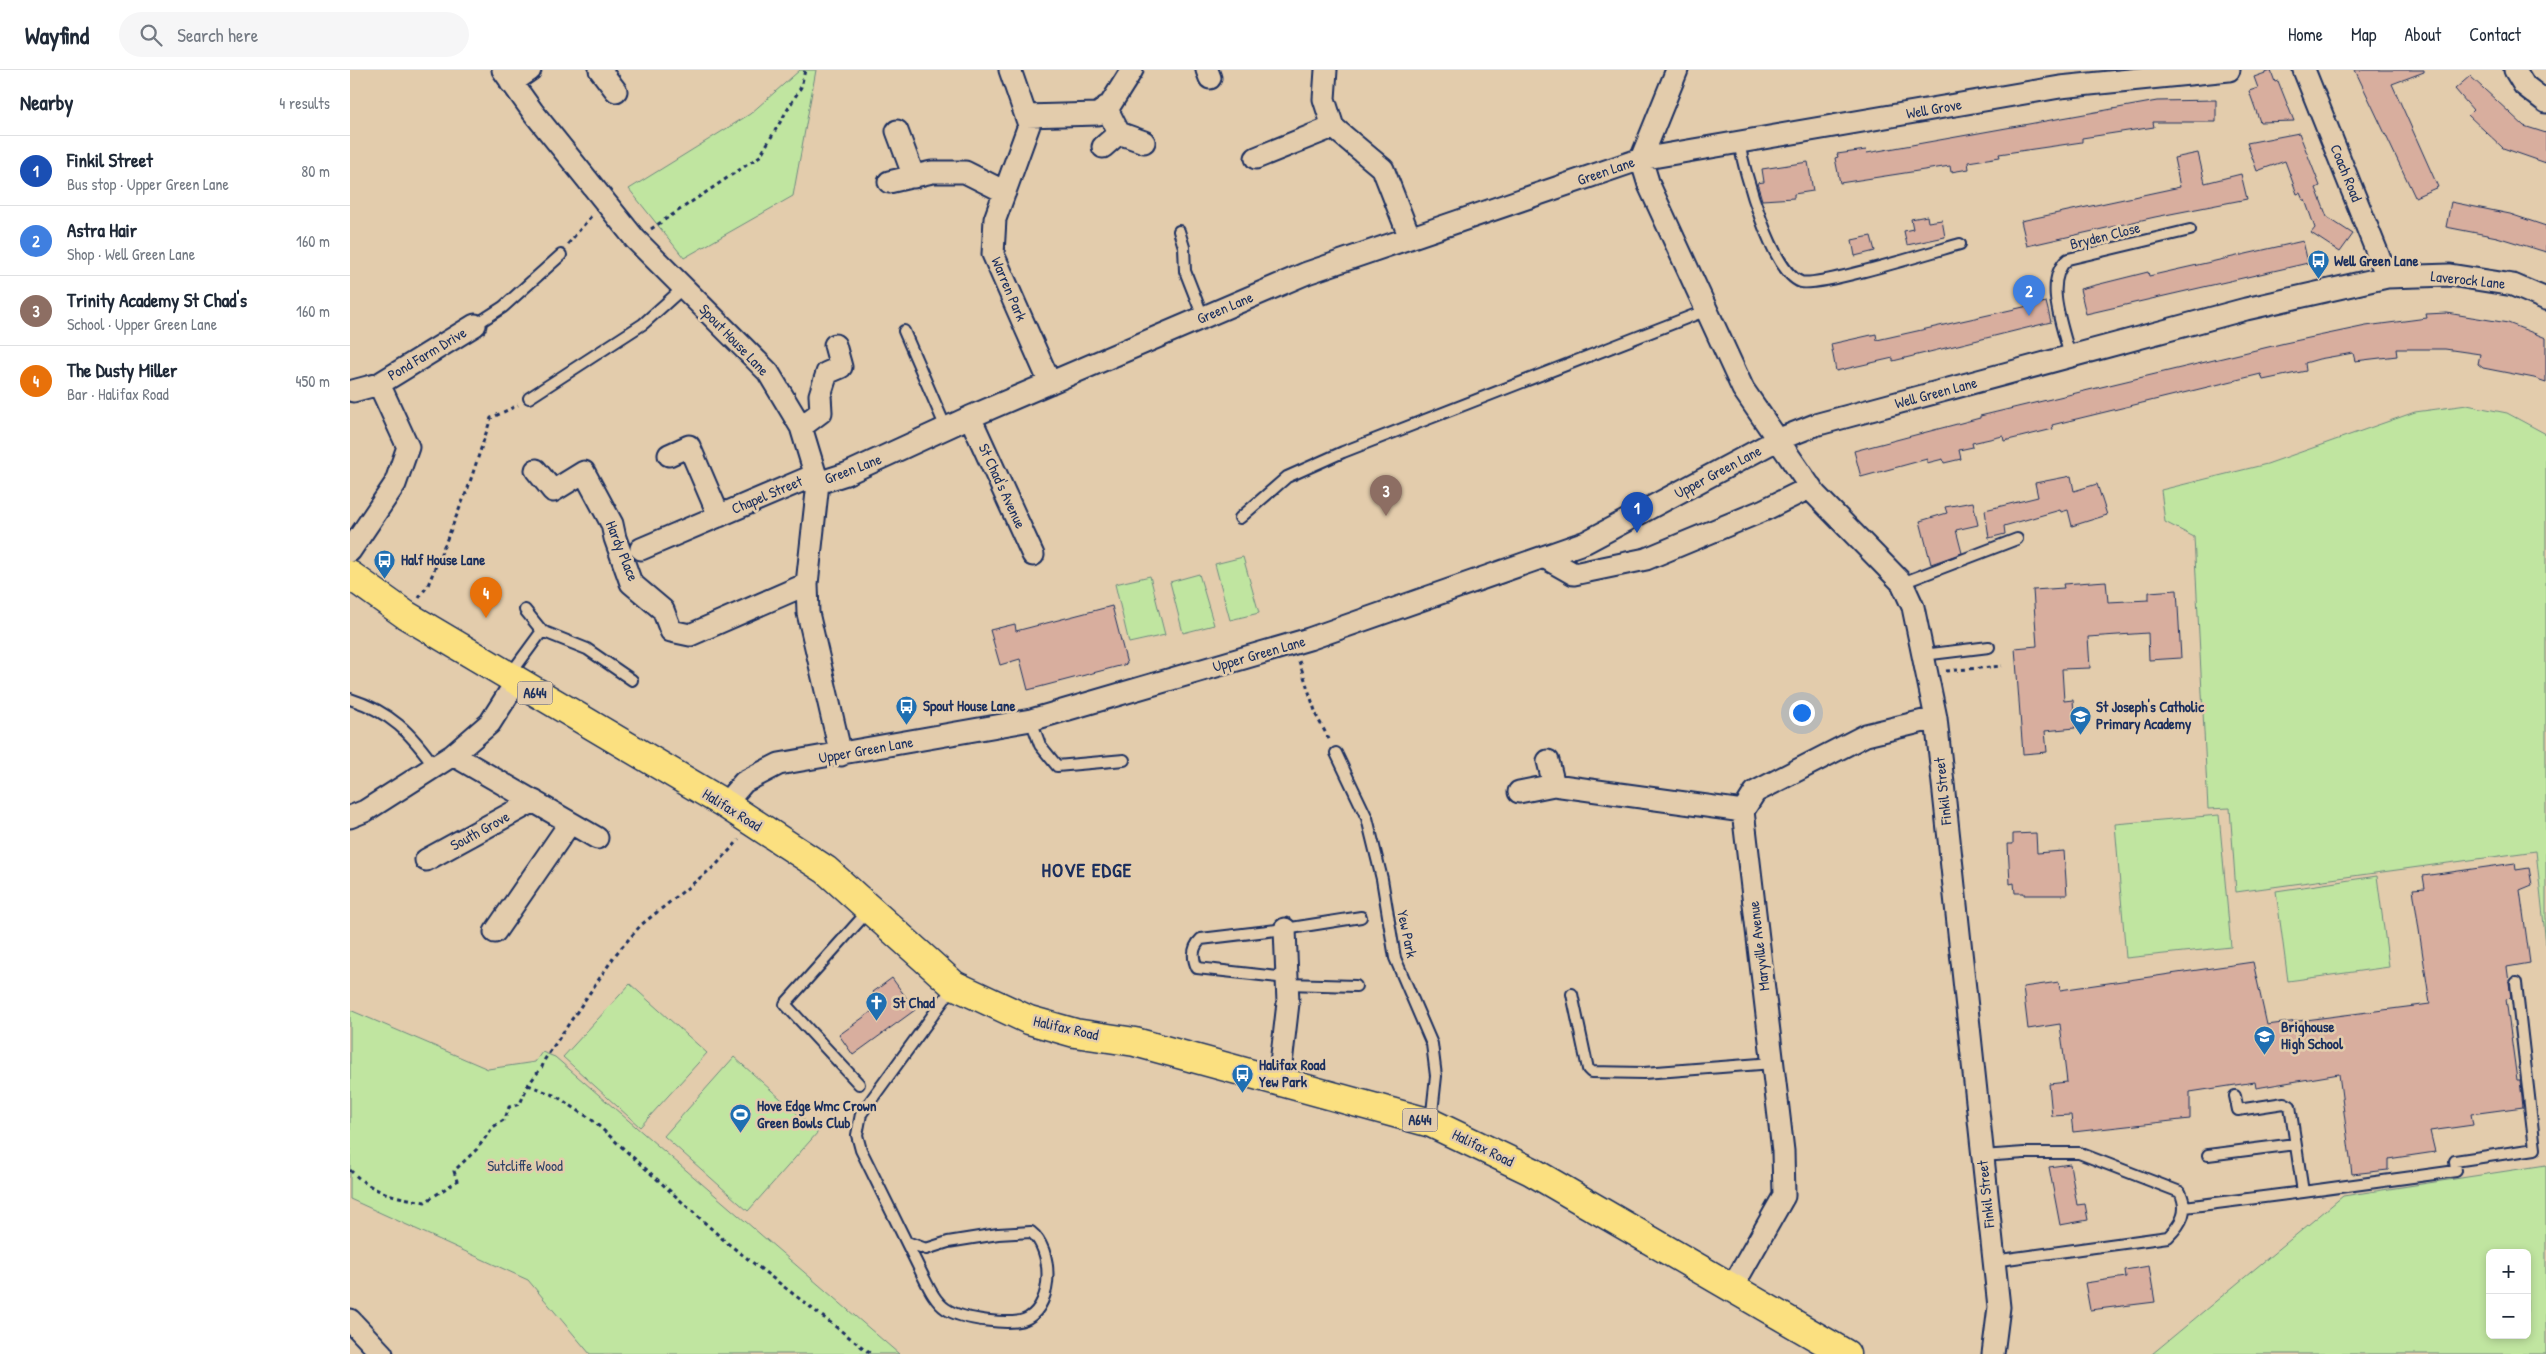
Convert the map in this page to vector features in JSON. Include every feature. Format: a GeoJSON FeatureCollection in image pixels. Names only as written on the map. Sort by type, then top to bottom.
{"type":"FeatureCollection","features":[{"type":"Feature","properties":{"kind":"main road","name":"Halifax Road"},"geometry":{"type":"LineString","coordinates":[[350,575],[406,615],[725,804],[826,870],[954,985],[1029,1020],[1075,1033],[1135,1042],[1431,1123],[1531,1171],[1733,1286],[1846,1354]]}},
{"type":"Feature","properties":{"kind":"street"},"geometry":{"type":"LineString","coordinates":[[507,76],[530,70]]}},
{"type":"Feature","properties":{"kind":"street"},"geometry":{"type":"LineString","coordinates":[[600,70],[616,91]]}},
{"type":"Feature","properties":{"kind":"street","name":"Warren Park"},"geometry":{"type":"LineString","coordinates":[[1010,70],[1029,125],[995,219],[993,254],[1050,383]]}},
{"type":"Feature","properties":{"kind":"street"},"geometry":{"type":"LineString","coordinates":[[1026,116],[1098,114],[1106,107],[1132,70]]}},
{"type":"Feature","properties":{"kind":"street"},"geometry":{"type":"LineString","coordinates":[[1326,70],[1324,99],[1333,127],[1383,169],[1410,238]]}},
{"type":"Feature","properties":{"kind":"street"},"geometry":{"type":"LineString","coordinates":[[1641,159],[1677,70]]}},
{"type":"Feature","properties":{"kind":"street","name":"Well Grove"},"geometry":{"type":"LineString","coordinates":[[1641,159],[2060,87],[2229,70]]}},
{"type":"Feature","properties":{"kind":"street","name":"Coach Road"},"geometry":{"type":"LineString","coordinates":[[2304,70],[2387,276]]}},
{"type":"Feature","properties":{"kind":"street"},"geometry":{"type":"LineString","coordinates":[[2515,70],[2524,85],[2546,102]]}},
{"type":"Feature","properties":{"kind":"street","name":"Spout House Lane"},"geometry":{"type":"LineString","coordinates":[[507,76],[635,240],[768,372],[801,428],[816,479],[807,584],[808,613],[841,755]]}},
{"type":"Feature","properties":{"kind":"street"},"geometry":{"type":"LineString","coordinates":[[1106,107],[1111,140],[1144,142]]}},
{"type":"Feature","properties":{"kind":"street"},"geometry":{"type":"LineString","coordinates":[[1256,158],[1333,127]]}},
{"type":"Feature","properties":{"kind":"street"},"geometry":{"type":"LineString","coordinates":[[897,131],[914,177]]}},
{"type":"Feature","properties":{"kind":"street","name":"Green Lane"},"geometry":{"type":"LineString","coordinates":[[816,479],[846,474],[970,417],[1307,273],[1641,159]]}},
{"type":"Feature","properties":{"kind":"street","name":"Finkil Street"},"geometry":{"type":"LineString","coordinates":[[1641,159],[1650,185],[1743,389],[1811,487],[1902,583],[1913,607],[1936,718],[1998,1307],[1993,1354]]}},
{"type":"Feature","properties":{"kind":"street"},"geometry":{"type":"LineString","coordinates":[[889,182],[932,172],[965,172],[1005,192]]}},
{"type":"Feature","properties":{"kind":"street","name":"Laverock Lane"},"geometry":{"type":"LineString","coordinates":[[2387,276],[2459,277],[2513,285],[2546,299]]}},
{"type":"Feature","properties":{"kind":"street","name":"Well Green Lane"},"geometry":{"type":"LineString","coordinates":[[1777,440],[1815,425],[2070,356],[2246,309],[2387,276]]}},
{"type":"Feature","properties":{"kind":"street","name":"Pond Farm Drive"},"geometry":{"type":"LineString","coordinates":[[352,391],[379,384],[475,325]]}},
{"type":"Feature","properties":{"kind":"street"},"geometry":{"type":"LineString","coordinates":[[801,428],[821,412],[820,395],[827,373],[841,367],[835,345]]}},
{"type":"Feature","properties":{"kind":"street","name":"Pond Farm Drive"},"geometry":{"type":"LineString","coordinates":[[350,551],[395,484],[408,447],[379,384]]}},
{"type":"Feature","properties":{"kind":"street","name":"St Chad's Avenue"},"geometry":{"type":"LineString","coordinates":[[970,417],[1033,555]]}},
{"type":"Feature","properties":{"kind":"street","name":"Upper Green Lane"},"geometry":{"type":"LineString","coordinates":[[725,804],[744,782],[779,764],[841,755],[1031,720],[1294,644],[1586,542],[1777,440]]}},
{"type":"Feature","properties":{"kind":"street","name":"Chapel Street"},"geometry":{"type":"LineString","coordinates":[[669,456],[690,446],[719,516]]}},
{"type":"Feature","properties":{"kind":"street","name":"Hardy Place"},"geometry":{"type":"LineString","coordinates":[[536,470],[553,491],[584,472],[612,524],[614,538],[631,583],[663,610],[671,631],[690,635],[807,584]]}},
{"type":"Feature","properties":{"kind":"street","name":"Chapel Street"},"geometry":{"type":"LineString","coordinates":[[641,550],[719,516],[816,479]]}},
{"type":"Feature","properties":{"kind":"street"},"geometry":{"type":"LineString","coordinates":[[1544,557],[1574,574],[1646,559],[1764,510],[1811,487]]}},
{"type":"Feature","properties":{"kind":"street"},"geometry":{"type":"LineString","coordinates":[[350,818],[365,811],[453,755],[490,724],[512,679]]}},
{"type":"Feature","properties":{"kind":"street"},"geometry":{"type":"LineString","coordinates":[[1519,792],[1554,785],[1743,811],[1755,792],[1866,735],[1936,718]]}},
{"type":"Feature","properties":{"kind":"street"},"geometry":{"type":"LineString","coordinates":[[453,755],[598,838]]}},
{"type":"Feature","properties":{"kind":"street"},"geometry":{"type":"LineString","coordinates":[[1548,761],[1554,785]]}},
{"type":"Feature","properties":{"kind":"street","name":"South Grove"},"geometry":{"type":"LineString","coordinates":[[426,860],[534,801]]}},
{"type":"Feature","properties":{"kind":"street","name":"Maryville Avenue"},"geometry":{"type":"LineString","coordinates":[[1733,1286],[1784,1196],[1783,1151],[1743,811]]}},
{"type":"Feature","properties":{"kind":"street"},"geometry":{"type":"LineString","coordinates":[[495,932],[570,823]]}},
{"type":"Feature","properties":{"kind":"street"},"geometry":{"type":"LineString","coordinates":[[1279,1081],[1288,1003],[1285,929]]}},
{"type":"Feature","properties":{"kind":"street"},"geometry":{"type":"LineString","coordinates":[[350,1320],[382,1354]]}},
{"type":"Feature","properties":{"kind":"lane"},"geometry":{"type":"LineString","coordinates":[[1739,142],[1754,205],[1774,249],[1796,280],[1804,283],[1830,280],[1960,244]]}},
{"type":"Feature","properties":{"kind":"lane","name":"Bryden Close"},"geometry":{"type":"LineString","coordinates":[[2070,356],[2057,298],[2056,284],[2061,265],[2068,259],[2190,230]]}},
{"type":"Feature","properties":{"kind":"lane"},"geometry":{"type":"LineString","coordinates":[[1179,231],[1183,238],[1185,271],[1203,317]]}},
{"type":"Feature","properties":{"kind":"lane"},"geometry":{"type":"LineString","coordinates":[[475,325],[504,308],[561,256]]}},
{"type":"Feature","properties":{"kind":"lane"},"geometry":{"type":"LineString","coordinates":[[529,398],[643,324],[683,288]]}},
{"type":"Feature","properties":{"kind":"lane"},"geometry":{"type":"LineString","coordinates":[[1240,518],[1287,477],[1335,456],[1707,310]]}},
{"type":"Feature","properties":{"kind":"lane"},"geometry":{"type":"LineString","coordinates":[[904,332],[946,428]]}},
{"type":"Feature","properties":{"kind":"lane"},"geometry":{"type":"LineString","coordinates":[[1902,583],[2017,539]]}},
{"type":"Feature","properties":{"kind":"lane"},"geometry":{"type":"LineString","coordinates":[[525,610],[542,631],[587,649],[632,680]]}},
{"type":"Feature","properties":{"kind":"lane"},"geometry":{"type":"LineString","coordinates":[[512,679],[542,631]]}},
{"type":"Feature","properties":{"kind":"lane"},"geometry":{"type":"LineString","coordinates":[[1925,664],[1989,647]]}},
{"type":"Feature","properties":{"kind":"lane"},"geometry":{"type":"LineString","coordinates":[[350,699],[380,712],[402,726],[414,738],[434,767]]}},
{"type":"Feature","properties":{"kind":"lane"},"geometry":{"type":"LineString","coordinates":[[1031,720],[1046,756],[1057,766],[1124,760]]}},
{"type":"Feature","properties":{"kind":"lane","name":"Yew Park"},"geometry":{"type":"LineString","coordinates":[[1336,753],[1367,818],[1382,879],[1395,958],[1432,1044],[1436,1076],[1431,1123]]}},
{"type":"Feature","properties":{"kind":"lane"},"geometry":{"type":"LineString","coordinates":[[859,1084],[784,1004],[870,909]]}},
{"type":"Feature","properties":{"kind":"lane"},"geometry":{"type":"LineString","coordinates":[[1356,986],[1287,981],[1197,968],[1193,959],[1195,945],[1201,939],[1285,929],[1360,917]]}},
{"type":"Feature","properties":{"kind":"lane"},"geometry":{"type":"LineString","coordinates":[[2185,1208],[2456,1172],[2455,1161],[2536,1149],[2516,983]]}},
{"type":"Feature","properties":{"kind":"lane"},"geometry":{"type":"LineString","coordinates":[[906,1242],[926,1249],[948,1242],[998,1234],[1032,1232],[1040,1238],[1046,1259],[1043,1298],[1038,1309],[1028,1318],[1015,1322],[994,1323],[946,1309],[932,1293],[906,1242],[872,1167],[861,1150],[857,1135],[862,1114],[954,985]]}},
{"type":"Feature","properties":{"kind":"lane"},"geometry":{"type":"LineString","coordinates":[[1572,994],[1588,1069],[1591,1072],[1644,1073],[1773,1063]]}},
{"type":"Feature","properties":{"kind":"lane"},"geometry":{"type":"LineString","coordinates":[[2235,1096],[2238,1110],[2284,1103],[2290,1106],[2303,1192]]}},
{"type":"Feature","properties":{"kind":"lane"},"geometry":{"type":"LineString","coordinates":[[2208,1155],[2295,1144]]}},
{"type":"Feature","properties":{"kind":"lane"},"geometry":{"type":"LineString","coordinates":[[1982,1156],[2024,1153],[2079,1153],[2180,1192],[2185,1208],[2181,1224],[2168,1237],[1993,1260]]}},
{"type":"Feature","properties":{"kind":"path"},"geometry":{"type":"LineString","coordinates":[[635,240],[760,156],[801,87],[805,70]]}},
{"type":"Feature","properties":{"kind":"path"},"geometry":{"type":"LineString","coordinates":[[561,256],[575,233],[604,202]]}},
{"type":"Feature","properties":{"kind":"path"},"geometry":{"type":"LineString","coordinates":[[406,615],[428,585],[468,488],[492,418],[529,398]]}},
{"type":"Feature","properties":{"kind":"path"},"geometry":{"type":"LineString","coordinates":[[1294,644],[1317,717],[1336,753]]}},
{"type":"Feature","properties":{"kind":"path"},"geometry":{"type":"LineString","coordinates":[[1925,664],[2002,666]]}},
{"type":"Feature","properties":{"kind":"path"},"geometry":{"type":"LineString","coordinates":[[350,1170],[363,1183],[381,1193],[426,1202],[457,1181],[454,1171],[477,1149],[493,1127],[505,1119],[509,1108],[520,1104],[528,1085],[542,1067],[545,1059],[616,954],[641,925],[716,865],[754,823]]}},
{"type":"Feature","properties":{"kind":"path"},"geometry":{"type":"LineString","coordinates":[[528,1085],[556,1096],[591,1119],[726,1242],[871,1354]]}},
{"type":"Feature","properties":{"kind":"green space"},"geometry":{"type":"Polygon","coordinates":[[[800,70],[816,70],[793,196],[684,258],[629,189],[750,114],[800,70]]]}},
{"type":"Feature","properties":{"kind":"green space"},"geometry":{"type":"Polygon","coordinates":[[[2467,405],[2507,413],[2546,434],[2546,944],[2536,851],[2236,892],[2230,808],[2208,809],[2194,537],[2165,522],[2161,490],[2267,464],[2415,412],[2467,405]]]}},
{"type":"Feature","properties":{"kind":"green space"},"geometry":{"type":"Polygon","coordinates":[[[1243,557],[1259,613],[1230,620],[1215,564],[1243,557]]]}},
{"type":"Feature","properties":{"kind":"green space"},"geometry":{"type":"Polygon","coordinates":[[[1199,574],[1214,625],[1183,633],[1170,582],[1199,574]]]}},
{"type":"Feature","properties":{"kind":"green space"},"geometry":{"type":"Polygon","coordinates":[[[1150,576],[1165,635],[1129,643],[1115,584],[1150,576]]]}},
{"type":"Feature","properties":{"kind":"green space"},"geometry":{"type":"Polygon","coordinates":[[[2219,815],[2231,947],[2126,958],[2115,824],[2219,815]]]}},
{"type":"Feature","properties":{"kind":"green space"},"geometry":{"type":"Polygon","coordinates":[[[2377,876],[2389,967],[2288,981],[2276,891],[2377,876]]]}},
{"type":"Feature","properties":{"kind":"green space"},"geometry":{"type":"Polygon","coordinates":[[[630,984],[707,1053],[640,1127],[563,1057],[630,984]]]}},
{"type":"Feature","properties":{"kind":"green space","name":"Sutcliffe Wood"},"geometry":{"type":"Polygon","coordinates":[[[350,1010],[488,1069],[535,1062],[542,1052],[555,1057],[899,1354],[590,1354],[528,1280],[350,1199],[350,1010]]]}},
{"type":"Feature","properties":{"kind":"green space","name":"Hove Edge Wmc Crown Green Bowls Club"},"geometry":{"type":"Polygon","coordinates":[[[734,1057],[818,1132],[748,1211],[664,1136],[734,1057]]]}},
{"type":"Feature","properties":{"kind":"green space"},"geometry":{"type":"Polygon","coordinates":[[[2546,1165],[2546,1354],[2152,1354],[2343,1196],[2546,1165]]]}},
{"type":"Feature","properties":{"kind":"building"},"geometry":{"type":"Polygon","coordinates":[[[2355,70],[2424,70],[2424,72],[2392,84],[2438,187],[2415,197],[2355,70]]]}},
{"type":"Feature","properties":{"kind":"building"},"geometry":{"type":"Polygon","coordinates":[[[2271,71],[2275,82],[2278,81],[2294,121],[2260,122],[2249,91],[2258,88],[2254,77],[2271,71]]]}},
{"type":"Feature","properties":{"kind":"building"},"geometry":{"type":"Polygon","coordinates":[[[2470,76],[2524,126],[2546,133],[2546,163],[2503,148],[2468,115],[2473,110],[2455,89],[2470,76]]]}},
{"type":"Feature","properties":{"kind":"building"},"geometry":{"type":"Polygon","coordinates":[[[2216,100],[2216,122],[2153,122],[2154,127],[2082,138],[2082,142],[1999,154],[2000,157],[1968,162],[1969,169],[1951,172],[1950,166],[1840,183],[1835,158],[1838,157],[1837,154],[1866,150],[1867,153],[2157,101],[2216,100]]]}},
{"type":"Feature","properties":{"kind":"building"},"geometry":{"type":"Polygon","coordinates":[[[2299,133],[2320,186],[2316,188],[2327,217],[2353,234],[2340,252],[2311,233],[2315,228],[2305,200],[2303,200],[2300,193],[2297,194],[2285,161],[2257,171],[2247,143],[2299,133]]]}},
{"type":"Feature","properties":{"kind":"building"},"geometry":{"type":"Polygon","coordinates":[[[2198,153],[2205,183],[2241,174],[2247,199],[2155,217],[2027,246],[2021,221],[2180,187],[2174,158],[2198,153]]]}},
{"type":"Feature","properties":{"kind":"building"},"geometry":{"type":"Polygon","coordinates":[[[1808,162],[1813,191],[1794,194],[1794,198],[1762,200],[1757,183],[1764,182],[1762,169],[1808,162]]]}},
{"type":"Feature","properties":{"kind":"building"},"geometry":{"type":"Polygon","coordinates":[[[2451,202],[2510,214],[2546,226],[2546,252],[2497,237],[2446,227],[2451,202]]]}},
{"type":"Feature","properties":{"kind":"building"},"geometry":{"type":"Polygon","coordinates":[[[1927,216],[1928,222],[1942,220],[1945,237],[1907,245],[1904,231],[1913,229],[1911,219],[1927,216]]]}},
{"type":"Feature","properties":{"kind":"building"},"geometry":{"type":"Polygon","coordinates":[[[1871,236],[1875,251],[1855,256],[1852,240],[1871,236]]]}},
{"type":"Feature","properties":{"kind":"building"},"geometry":{"type":"Polygon","coordinates":[[[2303,241],[2308,263],[2086,314],[2080,289],[2148,272],[2149,276],[2303,241]]]}},
{"type":"Feature","properties":{"kind":"building"},"geometry":{"type":"Polygon","coordinates":[[[2046,302],[2051,322],[1893,361],[1893,358],[1836,371],[1831,344],[1876,334],[1877,340],[2046,302]]]}},
{"type":"Feature","properties":{"kind":"building"},"geometry":{"type":"Polygon","coordinates":[[[2447,313],[2508,323],[2546,338],[2546,382],[2483,368],[2478,364],[2480,354],[2445,349],[2396,349],[2397,356],[2355,361],[2353,353],[2305,363],[2306,371],[2263,380],[2261,374],[2052,425],[2053,429],[2004,441],[2003,436],[1972,443],[1973,447],[1959,450],[1961,459],[1944,463],[1943,459],[1927,463],[1927,459],[1861,477],[1854,451],[1980,418],[1980,416],[2285,343],[2366,326],[2427,318],[2426,314],[2447,313]]]}},
{"type":"Feature","properties":{"kind":"building"},"geometry":{"type":"Polygon","coordinates":[[[2071,476],[2074,491],[2097,484],[2107,515],[2072,526],[2068,510],[2061,512],[2060,510],[2004,526],[2005,534],[1989,538],[1985,510],[2038,497],[2035,483],[2071,476]]]}},
{"type":"Feature","properties":{"kind":"building"},"geometry":{"type":"Polygon","coordinates":[[[1973,502],[1978,525],[1956,530],[1962,553],[1931,564],[1920,521],[1947,513],[1945,507],[1973,502]]]}},
{"type":"Feature","properties":{"kind":"building"},"geometry":{"type":"Polygon","coordinates":[[[2106,581],[2108,602],[2149,600],[2149,592],[2177,590],[2181,658],[2149,660],[2148,633],[2088,637],[2090,668],[2062,669],[2064,701],[2073,700],[2075,728],[2045,731],[2047,752],[2023,754],[2015,648],[2037,646],[2033,590],[2064,588],[2063,584],[2106,581]]]}},
{"type":"Feature","properties":{"kind":"building"},"geometry":{"type":"Polygon","coordinates":[[[1112,606],[1127,664],[1028,690],[1020,659],[1000,665],[990,630],[1015,624],[1016,631],[1112,606]]]}},
{"type":"Feature","properties":{"kind":"building"},"geometry":{"type":"Polygon","coordinates":[[[2036,833],[2037,853],[2064,851],[2067,895],[2024,895],[2024,893],[2015,893],[2014,883],[2010,884],[2008,844],[2013,844],[2013,834],[2036,833]]]}},
{"type":"Feature","properties":{"kind":"building"},"geometry":{"type":"Polygon","coordinates":[[[2515,863],[2516,870],[2529,868],[2532,885],[2520,890],[2530,963],[2507,967],[2511,998],[2506,999],[2517,1080],[2520,1080],[2523,1107],[2471,1114],[2473,1125],[2430,1131],[2435,1152],[2388,1159],[2388,1170],[2352,1174],[2339,1074],[2256,1088],[2255,1082],[2190,1092],[2190,1119],[2073,1132],[2071,1115],[2052,1116],[2049,1084],[2067,1082],[2060,1024],[2028,1029],[2023,987],[2059,982],[2060,990],[2253,962],[2267,1025],[2430,1004],[2413,889],[2425,888],[2423,876],[2515,863]]]}},
{"type":"Feature","properties":{"kind":"building","name":"St Chad"},"geometry":{"type":"Polygon","coordinates":[[[892,978],[915,1010],[853,1055],[839,1035],[882,1004],[873,992],[892,978]]]}},
{"type":"Feature","properties":{"kind":"building"},"geometry":{"type":"Polygon","coordinates":[[[2070,1164],[2077,1205],[2085,1204],[2088,1220],[2060,1225],[2049,1167],[2070,1164]]]}},
{"type":"Feature","properties":{"kind":"building"},"geometry":{"type":"Polygon","coordinates":[[[2149,1266],[2155,1302],[2090,1310],[2085,1283],[2126,1277],[2125,1270],[2149,1266]]]}},
{"type":"Feature","properties":{"kind":"place","name":"Well Green Lane"},"geometry":{"type":"Point","coordinates":[2318,280]}},
{"type":"Feature","properties":{"kind":"place","name":"Astra Hair"},"geometry":{"type":"Point","coordinates":[2029,316]}},
{"type":"Feature","properties":{"kind":"place","name":"Trinity Academy St Chad's"},"geometry":{"type":"Point","coordinates":[1386,516]}},
{"type":"Feature","properties":{"kind":"place","name":"Finkil Street"},"geometry":{"type":"Point","coordinates":[1637,533]}},
{"type":"Feature","properties":{"kind":"place","name":"Half House Lane"},"geometry":{"type":"Point","coordinates":[385,579]}},
{"type":"Feature","properties":{"kind":"place","name":"The Dusty Miller"},"geometry":{"type":"Point","coordinates":[486,618]}},
{"type":"Feature","properties":{"kind":"place","name":"Spout House Lane"},"geometry":{"type":"Point","coordinates":[907,725]}},
{"type":"Feature","properties":{"kind":"place","name":"St Joseph's Catholic Primary Academy"},"geometry":{"type":"Point","coordinates":[2080,735]}},
{"type":"Feature","properties":{"kind":"place","name":"St Chad"},"geometry":{"type":"Point","coordinates":[877,1022]}},
{"type":"Feature","properties":{"kind":"place","name":"Brighouse High School"},"geometry":{"type":"Point","coordinates":[2265,1055]}},
{"type":"Feature","properties":{"kind":"place","name":"Halifax Road Yew Park"},"geometry":{"type":"Point","coordinates":[1243,1093]}},
{"type":"Feature","properties":{"kind":"place","name":"Hove Edge Wmc Crown Green Bowls Club"},"geometry":{"type":"Point","coordinates":[741,1134]}},
{"type":"Feature","properties":{"kind":"district","name":"HOVE EDGE"},"geometry":{"type":"Point","coordinates":[1087,870]}}]}
